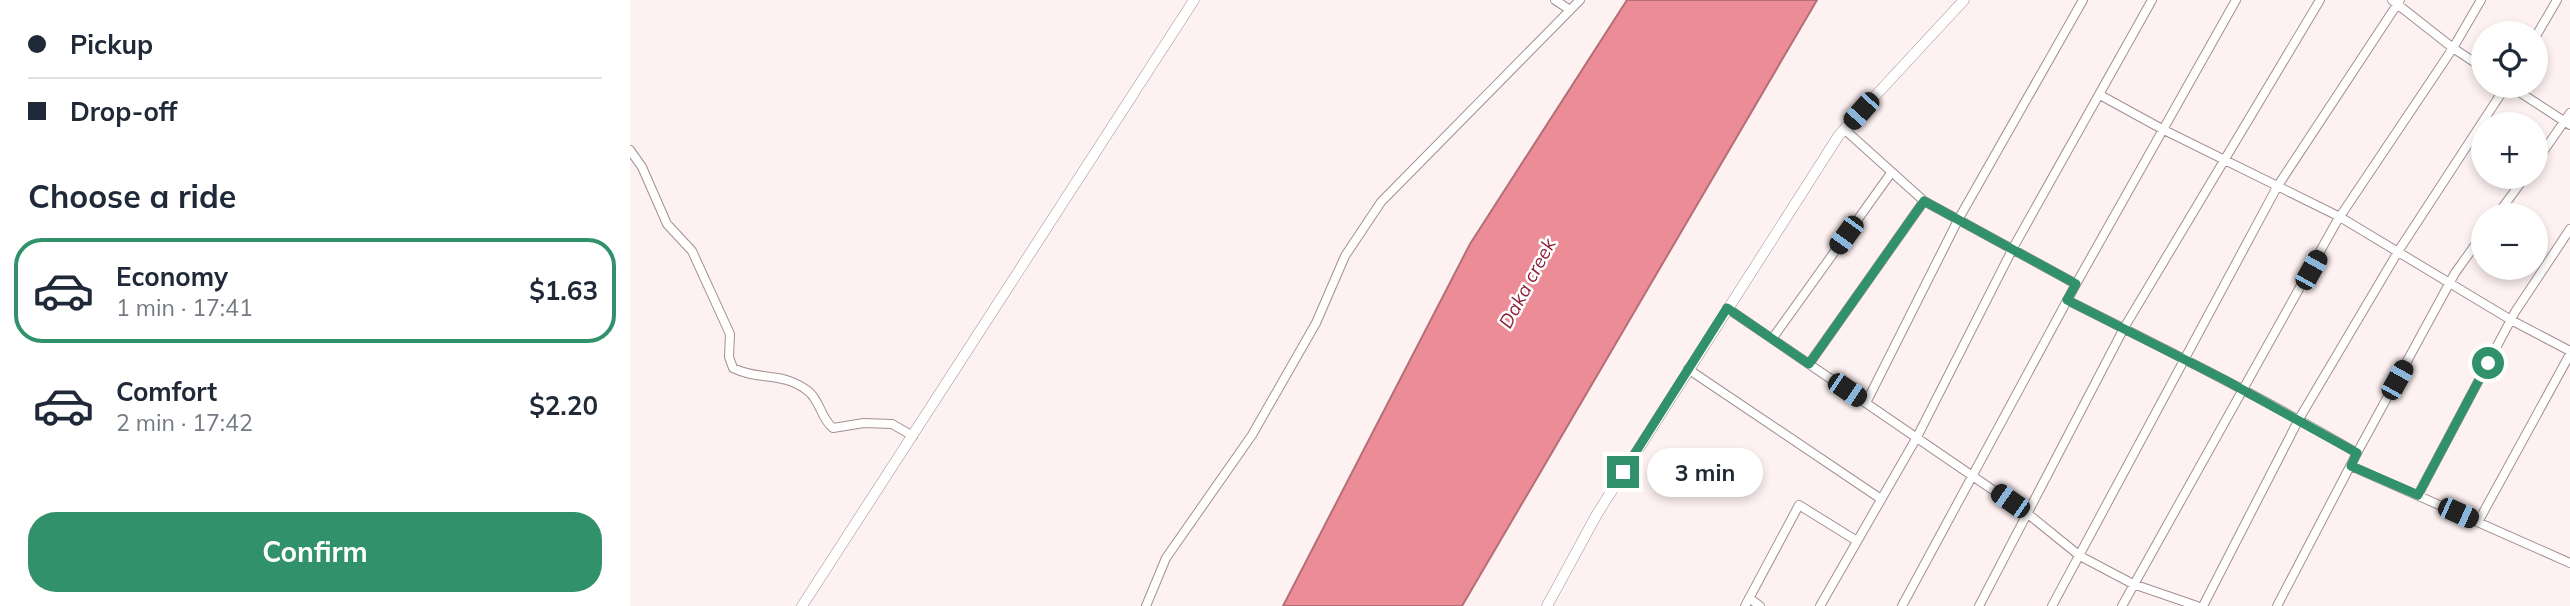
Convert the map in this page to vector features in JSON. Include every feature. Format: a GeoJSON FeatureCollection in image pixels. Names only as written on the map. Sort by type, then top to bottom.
{"type":"FeatureCollection","features":[{"type":"Feature","properties":{"kind":"street"},"geometry":{"type":"LineString","coordinates":[[802,606],[1194,0]]}},
{"type":"Feature","properties":{"kind":"street"},"geometry":{"type":"LineString","coordinates":[[1555,0],[1570,10]]}},
{"type":"Feature","properties":{"kind":"street"},"geometry":{"type":"LineString","coordinates":[[1146,606],[1166,558],[1252,435],[1316,323],[1345,256],[1381,202],[1580,0]]}},
{"type":"Feature","properties":{"kind":"street"},"geometry":{"type":"LineString","coordinates":[[1548,606],[1597,514],[1844,129],[1964,0]]}},
{"type":"Feature","properties":{"kind":"street"},"geometry":{"type":"LineString","coordinates":[[1866,402],[1958,220],[2083,0]]}},
{"type":"Feature","properties":{"kind":"street"},"geometry":{"type":"LineString","coordinates":[[1820,606],[1917,437],[2013,248],[2152,0]]}},
{"type":"Feature","properties":{"kind":"street"},"geometry":{"type":"LineString","coordinates":[[1902,606],[2067,300],[2236,0]]}},
{"type":"Feature","properties":{"kind":"street"},"geometry":{"type":"LineString","coordinates":[[1979,606],[2124,328],[2320,0]]}},
{"type":"Feature","properties":{"kind":"street"},"geometry":{"type":"LineString","coordinates":[[2122,606],[2340,217],[2453,48],[2481,0]]}},
{"type":"Feature","properties":{"kind":"street"},"geometry":{"type":"LineString","coordinates":[[2545,21],[2557,0]]}},
{"type":"Feature","properties":{"kind":"street"},"geometry":{"type":"LineString","coordinates":[[2052,606],[2277,187],[2396,1],[2471,60]]}},
{"type":"Feature","properties":{"kind":"street"},"geometry":{"type":"LineString","coordinates":[[2100,95],[2162,129],[2340,217],[2570,353],[2478,522]]}},
{"type":"Feature","properties":{"kind":"street"},"geometry":{"type":"LineString","coordinates":[[2203,606],[2299,419],[2399,250],[2500,98]]}},
{"type":"Feature","properties":{"kind":"street"},"geometry":{"type":"LineString","coordinates":[[2527,98],[2567,124]]}},
{"type":"Feature","properties":{"kind":"street"},"geometry":{"type":"LineString","coordinates":[[2548,147],[2567,124],[2570,113]]}},
{"type":"Feature","properties":{"kind":"street"},"geometry":{"type":"LineString","coordinates":[[1844,129],[1924,201],[2076,284]]}},
{"type":"Feature","properties":{"kind":"street"},"geometry":{"type":"LineString","coordinates":[[630,150],[642,167],[667,224],[692,251],[730,334],[729,357],[733,369],[747,375],[775,375],[793,382],[811,393],[824,418],[833,428],[864,423],[892,424],[913,436]]}},
{"type":"Feature","properties":{"kind":"street"},"geometry":{"type":"LineString","coordinates":[[1772,339],[1891,173]]}},
{"type":"Feature","properties":{"kind":"street"},"geometry":{"type":"LineString","coordinates":[[1809,364],[1924,201]]}},
{"type":"Feature","properties":{"kind":"street"},"geometry":{"type":"LineString","coordinates":[[2418,495],[2511,320],[2570,229]]}},
{"type":"Feature","properties":{"kind":"street"},"geometry":{"type":"LineString","coordinates":[[2277,606],[2451,281],[2471,252]]}},
{"type":"Feature","properties":{"kind":"street"},"geometry":{"type":"LineString","coordinates":[[2067,300],[2185,358],[2357,453]]}},
{"type":"Feature","properties":{"kind":"street"},"geometry":{"type":"LineString","coordinates":[[1727,308],[1973,475],[2028,514],[2080,556],[2133,584],[2197,606]]}},
{"type":"Feature","properties":{"kind":"street"},"geometry":{"type":"LineString","coordinates":[[1688,369],[1881,499]]}},
{"type":"Feature","properties":{"kind":"street"},"geometry":{"type":"LineString","coordinates":[[2351,466],[2570,563]]}},
{"type":"Feature","properties":{"kind":"street"},"geometry":{"type":"LineString","coordinates":[[1760,606],[1747,602],[1799,505],[1857,541]]}},
{"type":"Feature","properties":{"kind":"water","name":"Daka creek"},"geometry":{"type":"Polygon","coordinates":[[[1627,0],[1817,0],[1462,606],[1283,606],[1470,244],[1627,0]]]}},
{"type":"Feature","properties":{"kind":"route"},"geometry":{"type":"LineString","coordinates":[[1623,472],[1727,308],[1809,364],[1924,201],[2076,284],[2067,300],[2185,358],[2299,419],[2357,453],[2351,466],[2418,495],[2488,363]]}}]}
